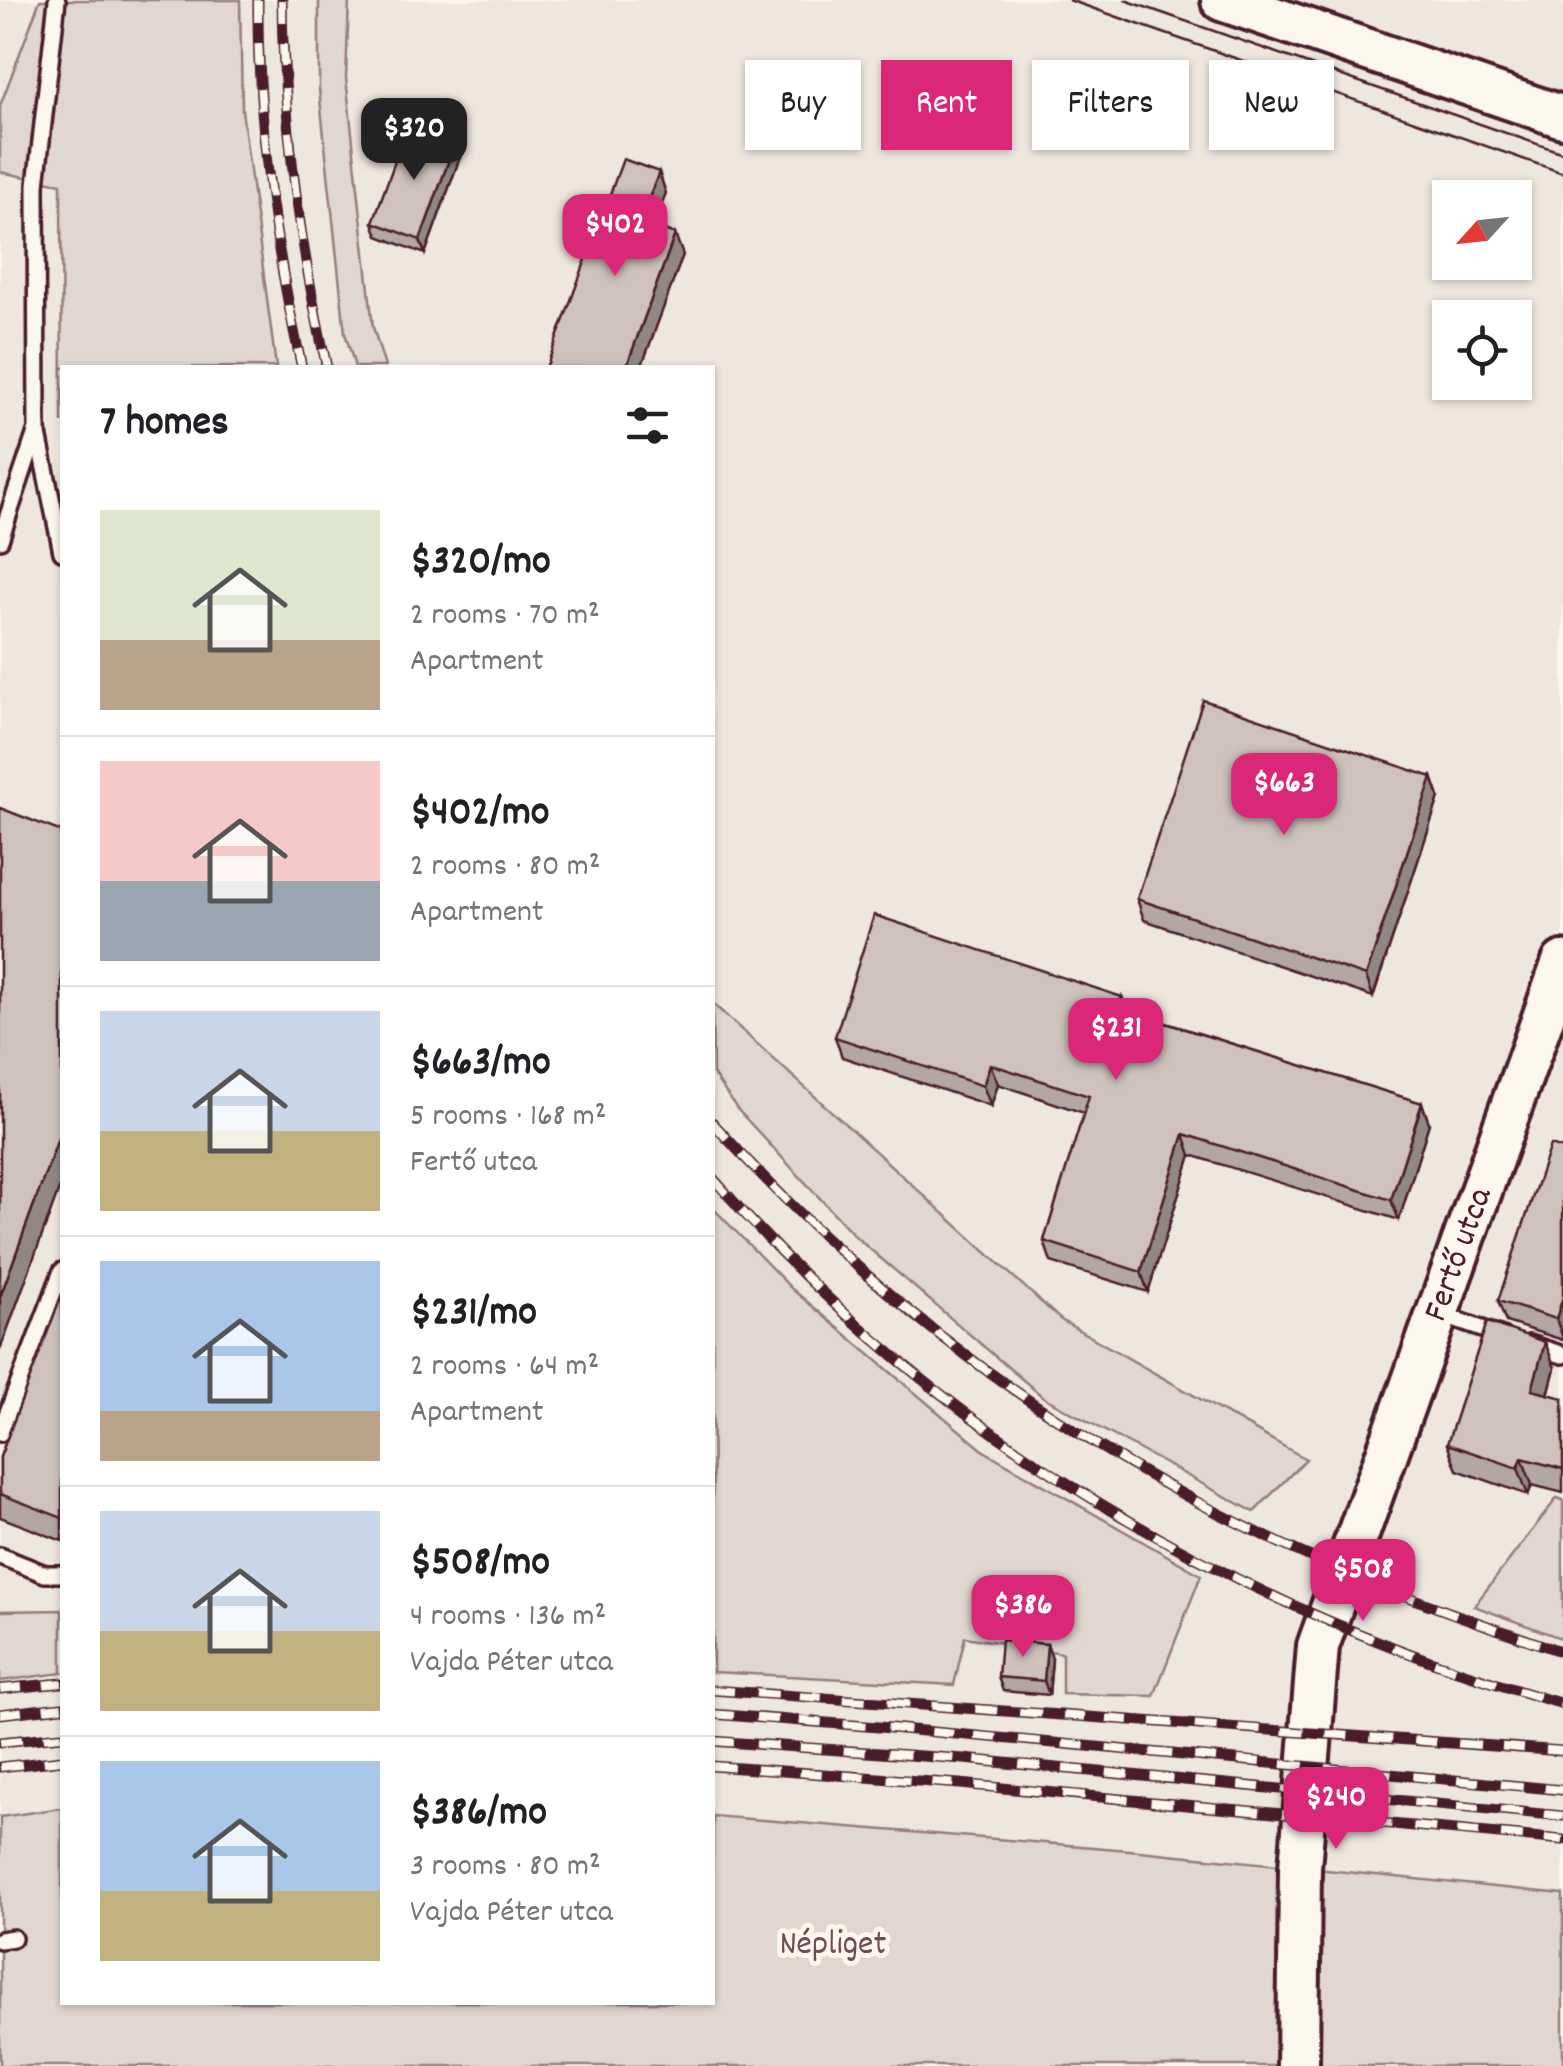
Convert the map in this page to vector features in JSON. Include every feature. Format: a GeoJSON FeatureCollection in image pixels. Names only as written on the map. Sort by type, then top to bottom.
{"type":"FeatureCollection","features":[{"type":"Feature","properties":{"kind":"street"},"geometry":{"type":"LineString","coordinates":[[1222,0],[1563,117]]}},
{"type":"Feature","properties":{"kind":"street","name":"Fertő utca"},"geometry":{"type":"LineString","coordinates":[[1298,2066],[1300,1868],[1318,1646],[1563,962]]}},
{"type":"Feature","properties":{"kind":"lane"},"geometry":{"type":"LineString","coordinates":[[57,0],[36,185],[37,429],[60,542]]}},
{"type":"Feature","properties":{"kind":"lane"},"geometry":{"type":"LineString","coordinates":[[0,540],[37,429]]}},
{"type":"Feature","properties":{"kind":"lane"},"geometry":{"type":"LineString","coordinates":[[0,1433],[60,1276]]}},
{"type":"Feature","properties":{"kind":"lane"},"geometry":{"type":"LineString","coordinates":[[1439,1314],[1563,1355]]}},
{"type":"Feature","properties":{"kind":"lane"},"geometry":{"type":"LineString","coordinates":[[0,1556],[44,1574],[60,1574]]}},
{"type":"Feature","properties":{"kind":"shaded area"},"geometry":{"type":"Polygon","coordinates":[[[0,0],[40,0],[0,106],[0,0]]]}},
{"type":"Feature","properties":{"kind":"shaded area"},"geometry":{"type":"Polygon","coordinates":[[[240,0],[319,0],[319,89],[345,333],[354,365],[276,365],[242,110],[240,0]]]}},
{"type":"Feature","properties":{"kind":"shaded area"},"geometry":{"type":"Polygon","coordinates":[[[349,0],[1563,0],[1563,1500],[1557,1499],[1474,1606],[1563,1639],[1563,1894],[1129,1850],[715,1816],[715,1672],[954,1685],[964,1637],[1063,1653],[1062,1693],[1201,1575],[984,1451],[792,1289],[715,1209],[715,1077],[737,1109],[857,1238],[1043,1397],[1306,1459],[1061,1320],[715,1005],[715,365],[384,365],[373,327],[346,78],[349,0]]]}},
{"type":"Feature","properties":{"kind":"shaded area"},"geometry":{"type":"Polygon","coordinates":[[[0,172],[61,183],[61,365],[60,1610],[0,1611],[0,172]]]}},
{"type":"Feature","properties":{"kind":"shaded area"},"geometry":{"type":"Polygon","coordinates":[[[60,1673],[60,1808],[0,1817],[0,1681],[60,1673]]]}},
{"type":"Feature","properties":{"kind":"green space"},"geometry":{"type":"Polygon","coordinates":[[[40,0],[240,0],[242,110],[276,365],[62,365],[61,184],[0,172],[0,106],[40,0]]]}},
{"type":"Feature","properties":{"kind":"green space"},"geometry":{"type":"Polygon","coordinates":[[[319,0],[349,0],[346,78],[373,327],[384,365],[354,365],[345,333],[319,89],[319,0]]]}},
{"type":"Feature","properties":{"kind":"green space"},"geometry":{"type":"Polygon","coordinates":[[[715,1006],[1061,1320],[1306,1459],[1254,1512],[1043,1397],[857,1238],[737,1109],[715,1077],[715,1006]]]}},
{"type":"Feature","properties":{"kind":"green space"},"geometry":{"type":"Polygon","coordinates":[[[715,1210],[792,1289],[984,1451],[1201,1575],[1154,1696],[1062,1694],[1062,1653],[965,1637],[954,1685],[715,1672],[715,1210]]]}},
{"type":"Feature","properties":{"kind":"green space"},"geometry":{"type":"Polygon","coordinates":[[[1557,1498],[1563,1500],[1563,1639],[1474,1606],[1557,1498]]]}},
{"type":"Feature","properties":{"kind":"green space"},"geometry":{"type":"Polygon","coordinates":[[[60,1610],[60,1673],[0,1681],[0,1611],[60,1610]]]}},
{"type":"Feature","properties":{"kind":"green space","name":"Népliget"},"geometry":{"type":"Polygon","coordinates":[[[60,1808],[60,2005],[715,2005],[715,1816],[1129,1850],[1563,1894],[1563,2066],[0,2066],[0,1817],[60,1808]]]}},
{"type":"Feature","properties":{"kind":"building"},"geometry":{"type":"Polygon","coordinates":[[[408,125],[455,143],[420,240],[373,222],[408,125]]]}},
{"type":"Feature","properties":{"kind":"building"},"geometry":{"type":"Polygon","coordinates":[[[623,159],[659,172],[640,221],[675,234],[627,365],[547,365],[623,159]]]}},
{"type":"Feature","properties":{"kind":"building"},"geometry":{"type":"Polygon","coordinates":[[[1203,700],[1432,777],[1366,976],[1137,899],[1203,700]]]}},
{"type":"Feature","properties":{"kind":"building"},"geometry":{"type":"Polygon","coordinates":[[[0,808],[60,831],[60,1133],[0,1297],[0,808]]]}},
{"type":"Feature","properties":{"kind":"building"},"geometry":{"type":"Polygon","coordinates":[[[874,915],[1122,997],[1117,1008],[1422,1103],[1391,1200],[1184,1134],[1141,1272],[1044,1241],[1089,1096],[990,1064],[983,1086],[835,1037],[874,915]]]}},
{"type":"Feature","properties":{"kind":"building"},"geometry":{"type":"Polygon","coordinates":[[[1550,1145],[1563,1149],[1563,1297],[1556,1319],[1498,1301],[1550,1145]]]}},
{"type":"Feature","properties":{"kind":"building"},"geometry":{"type":"Polygon","coordinates":[[[60,1299],[60,1517],[0,1494],[0,1457],[60,1299]]]}},
{"type":"Feature","properties":{"kind":"building"},"geometry":{"type":"Polygon","coordinates":[[[1487,1322],[1545,1342],[1532,1390],[1563,1398],[1563,1469],[1522,1458],[1518,1468],[1447,1444],[1487,1322]]]}},
{"type":"Feature","properties":{"kind":"building"},"geometry":{"type":"Polygon","coordinates":[[[1001,1640],[1047,1644],[1044,1681],[998,1677],[1001,1640]]]}},
{"type":"Feature","properties":{"kind":"tram line"},"geometry":{"type":"LineString","coordinates":[[1069,0],[1563,173]]}},
{"type":"Feature","properties":{"kind":"tram line"},"geometry":{"type":"LineString","coordinates":[[1125,0],[1563,153]]}},
{"type":"Feature","properties":{"kind":"railway"},"geometry":{"type":"LineString","coordinates":[[258,0],[269,185],[301,365]]}},
{"type":"Feature","properties":{"kind":"railway"},"geometry":{"type":"LineString","coordinates":[[282,0],[295,185],[326,365]]}},
{"type":"Feature","properties":{"kind":"railway"},"geometry":{"type":"LineString","coordinates":[[715,1125],[773,1187],[903,1305],[972,1360],[1117,1457],[1308,1556],[1563,1652]]}},
{"type":"Feature","properties":{"kind":"railway"},"geometry":{"type":"LineString","coordinates":[[715,1180],[799,1270],[893,1356],[993,1433],[1099,1503],[1209,1565],[1324,1619],[1442,1665],[1563,1704]]}},
{"type":"Feature","properties":{"kind":"railway"},"geometry":{"type":"LineString","coordinates":[[0,1689],[60,1683]]}},
{"type":"Feature","properties":{"kind":"railway"},"geometry":{"type":"LineString","coordinates":[[715,1690],[1563,1751]]}},
{"type":"Feature","properties":{"kind":"railway"},"geometry":{"type":"LineString","coordinates":[[0,1714],[60,1707]]}},
{"type":"Feature","properties":{"kind":"railway"},"geometry":{"type":"LineString","coordinates":[[715,1714],[1563,1790]]}},
{"type":"Feature","properties":{"kind":"railway"},"geometry":{"type":"LineString","coordinates":[[0,1742],[60,1736]]}},
{"type":"Feature","properties":{"kind":"railway"},"geometry":{"type":"LineString","coordinates":[[715,1741],[964,1759],[1563,1816]]}},
{"type":"Feature","properties":{"kind":"railway"},"geometry":{"type":"LineString","coordinates":[[0,1767],[60,1760]]}},
{"type":"Feature","properties":{"kind":"railway"},"geometry":{"type":"LineString","coordinates":[[715,1766],[960,1784],[1563,1840]]}}]}
